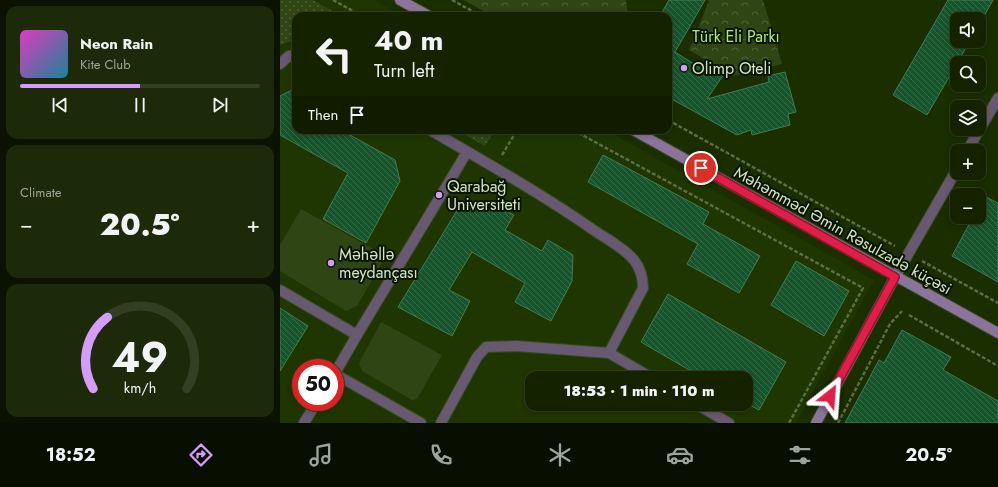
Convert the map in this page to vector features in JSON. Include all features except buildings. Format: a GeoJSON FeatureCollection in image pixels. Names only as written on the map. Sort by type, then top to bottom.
{"type":"FeatureCollection","features":[{"type":"Feature","properties":{"kind":"main road"},"geometry":{"type":"LineString","coordinates":[[400,0],[422,12]]}},
{"type":"Feature","properties":{"kind":"main road","name":"Məhəmməd Əmin Rəsulzadə küçəsi"},"geometry":{"type":"LineString","coordinates":[[639,134],[998,333]]}},
{"type":"Feature","properties":{"kind":"main road"},"geometry":{"type":"LineString","coordinates":[[816,423],[895,277]]}},
{"type":"Feature","properties":{"kind":"street"},"geometry":{"type":"LineString","coordinates":[[280,64],[289,56],[292,56]]}},
{"type":"Feature","properties":{"kind":"street"},"geometry":{"type":"LineString","coordinates":[[972,144],[998,98]]}},
{"type":"Feature","properties":{"kind":"street"},"geometry":{"type":"LineString","coordinates":[[437,134],[569,213],[634,259],[643,277],[643,288],[609,353]]}},
{"type":"Feature","properties":{"kind":"street"},"geometry":{"type":"LineString","coordinates":[[343,359],[467,152]]}},
{"type":"Feature","properties":{"kind":"street"},"geometry":{"type":"LineString","coordinates":[[895,277],[951,180]]}},
{"type":"Feature","properties":{"kind":"street"},"geometry":{"type":"LineString","coordinates":[[280,290],[357,334]]}},
{"type":"Feature","properties":{"kind":"street"},"geometry":{"type":"LineString","coordinates":[[441,423],[477,357],[486,347],[516,346],[609,353],[640,371]]}},
{"type":"Feature","properties":{"kind":"street"},"geometry":{"type":"LineString","coordinates":[[344,379],[421,423]]}},
{"type":"Feature","properties":{"kind":"street"},"geometry":{"type":"LineString","coordinates":[[304,423],[311,411]]}},
{"type":"Feature","properties":{"kind":"street"},"geometry":{"type":"LineString","coordinates":[[708,411],[729,423]]}},
{"type":"Feature","properties":{"kind":"path"},"geometry":{"type":"LineString","coordinates":[[333,0],[355,12]]}},
{"type":"Feature","properties":{"kind":"path"},"geometry":{"type":"LineString","coordinates":[[452,0],[474,12]]}},
{"type":"Feature","properties":{"kind":"path"},"geometry":{"type":"LineString","coordinates":[[672,122],[998,303]]}},
{"type":"Feature","properties":{"kind":"path"},"geometry":{"type":"LineString","coordinates":[[494,168],[515,134]]}},
{"type":"Feature","properties":{"kind":"path"},"geometry":{"type":"LineString","coordinates":[[580,134],[863,288],[789,423]]}},
{"type":"Feature","properties":{"kind":"path"},"geometry":{"type":"LineString","coordinates":[[838,423],[890,324],[902,311]]}},
{"type":"Feature","properties":{"kind":"path"},"geometry":{"type":"LineString","coordinates":[[909,315],[998,366]]}},
{"type":"Feature","properties":{"kind":"shaded area","name":"Qarabağ Universiteti"},"geometry":{"type":"Polygon","coordinates":[[[280,0],[374,0],[396,12],[292,12],[292,134],[613,134],[874,280],[796,423],[280,423],[280,0]]]}},
{"type":"Feature","properties":{"kind":"green space"},"geometry":{"type":"Polygon","coordinates":[[[280,0],[313,0],[334,12],[292,12],[292,41],[280,45],[280,0]]]}},
{"type":"Feature","properties":{"kind":"green space"},"geometry":{"type":"Polygon","coordinates":[[[464,0],[626,0],[628,12],[485,12],[464,0]]]}},
{"type":"Feature","properties":{"kind":"green space","name":"Türk Eli Parkı"},"geometry":{"type":"Polygon","coordinates":[[[707,0],[763,0],[782,64],[734,76],[689,50],[709,1],[707,0]]]}},
{"type":"Feature","properties":{"kind":"green space"},"geometry":{"type":"Polygon","coordinates":[[[463,134],[492,134],[485,146],[463,134]]]}},
{"type":"Feature","properties":{"kind":"green space","name":"Məhəllə meydançası"},"geometry":{"type":"Polygon","coordinates":[[[301,209],[386,256],[357,306],[346,311],[280,271],[280,245],[301,209]]]}},
{"type":"Feature","properties":{"kind":"green space","name":"Məhəllə meydançası"},"geometry":{"type":"Polygon","coordinates":[[[381,322],[442,355],[417,399],[412,400],[362,371],[359,363],[381,322]]]}},
{"type":"Feature","properties":{"kind":"place","name":"Olimp Oteli"},"geometry":{"type":"Point","coordinates":[684,68]}},
{"type":"Feature","properties":{"kind":"place","name":"Qarabağ Universiteti"},"geometry":{"type":"Point","coordinates":[439,195]}},
{"type":"Feature","properties":{"kind":"place","name":"Məhəllə meydançası"},"geometry":{"type":"Point","coordinates":[331,263]}},
{"type":"Feature","properties":{"kind":"route"},"geometry":{"type":"LineString","coordinates":[[701,168],[895,277],[830,396]]}}]}
